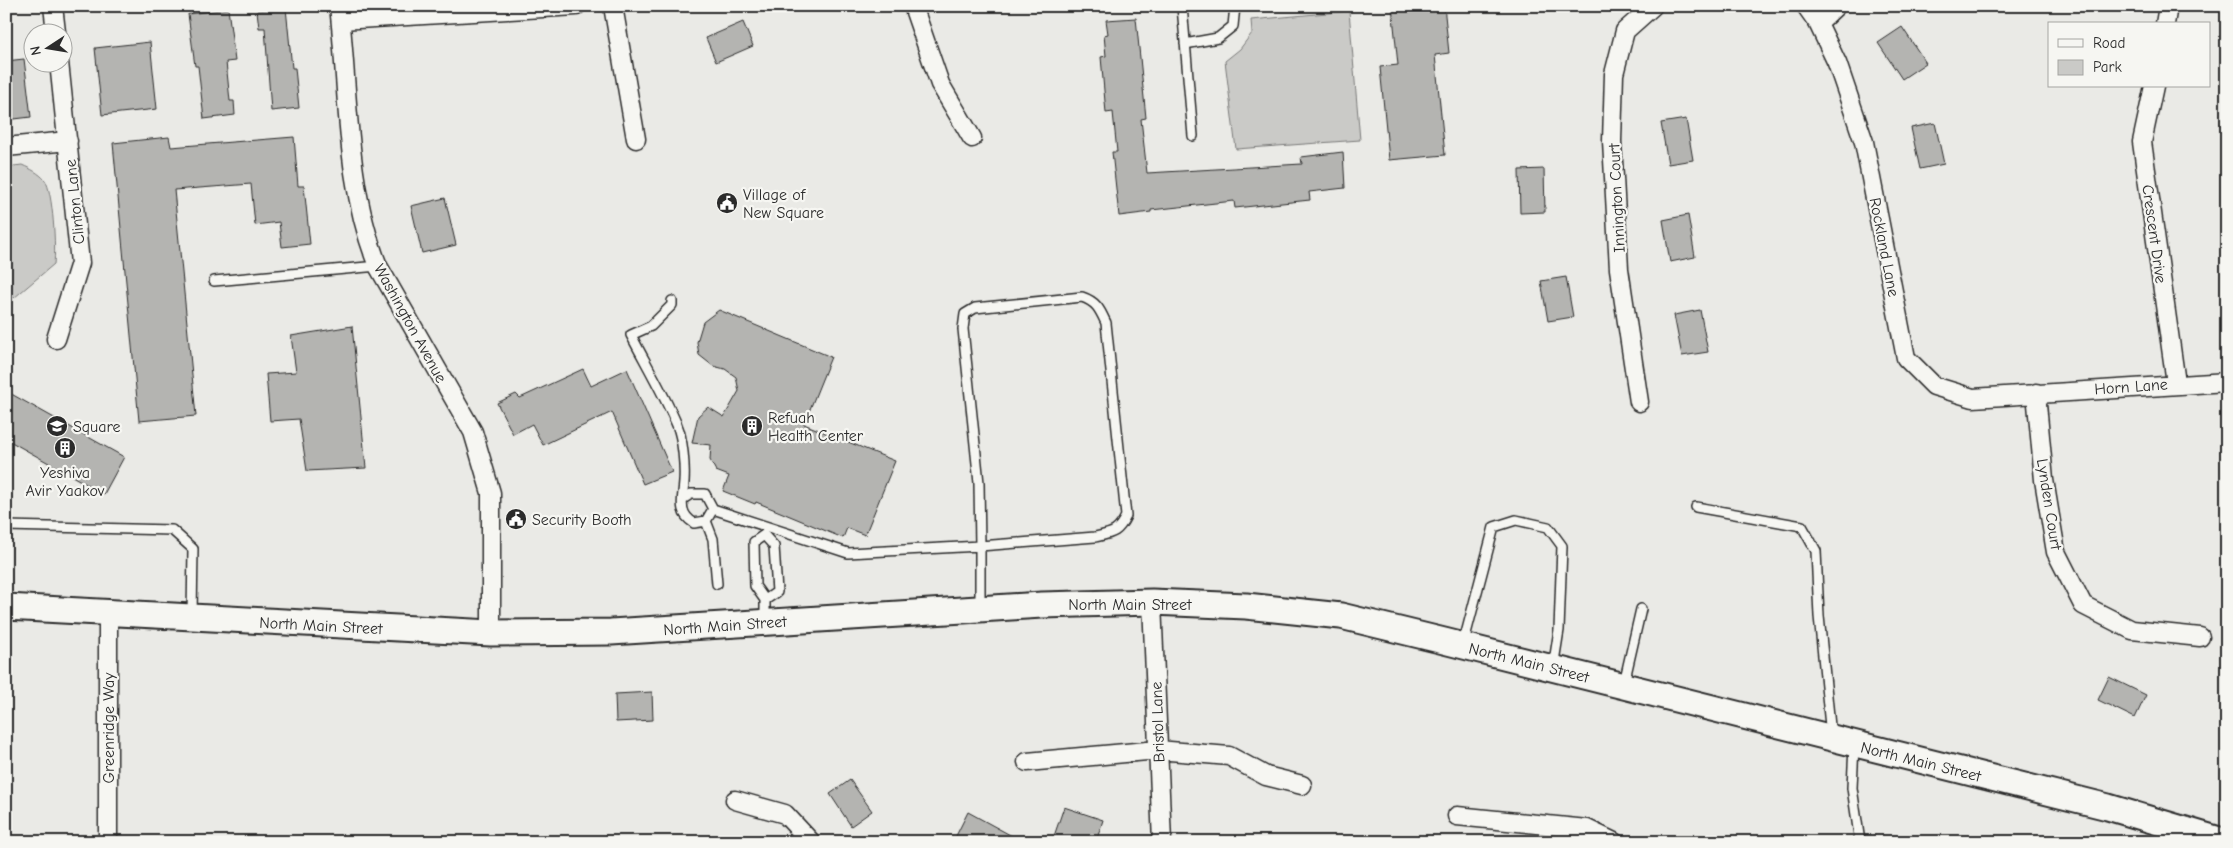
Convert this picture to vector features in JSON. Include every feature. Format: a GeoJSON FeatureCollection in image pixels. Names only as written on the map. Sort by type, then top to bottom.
{"type":"FeatureCollection","features":[{"type":"Feature","properties":{"kind":"main road","name":"North Main Street"},"geometry":{"type":"LineString","coordinates":[[6,607],[108,614],[491,633],[611,632],[765,611],[980,609],[1152,602],[1246,606],[1341,616],[2108,807],[2226,842]]}},
{"type":"Feature","properties":{"kind":"street"},"geometry":{"type":"LineString","coordinates":[[53,6],[55,22]]}},
{"type":"Feature","properties":{"kind":"street"},"geometry":{"type":"LineString","coordinates":[[340,13],[576,6]]}},
{"type":"Feature","properties":{"kind":"street"},"geometry":{"type":"LineString","coordinates":[[613,6],[636,139]]}},
{"type":"Feature","properties":{"kind":"street"},"geometry":{"type":"LineString","coordinates":[[913,6],[940,84],[972,138]]}},
{"type":"Feature","properties":{"kind":"street","name":"Innington Court"},"geometry":{"type":"LineString","coordinates":[[1639,402],[1619,269],[1612,141],[1614,74],[1625,32],[1653,6]]}},
{"type":"Feature","properties":{"kind":"street","name":"Rockland Lane"},"geometry":{"type":"LineString","coordinates":[[1806,6],[1818,23],[1837,63],[1864,142],[1906,358],[1934,386],[1972,398],[2036,393]]}},
{"type":"Feature","properties":{"kind":"street"},"geometry":{"type":"LineString","coordinates":[[1818,23],[1836,6]]}},
{"type":"Feature","properties":{"kind":"street"},"geometry":{"type":"LineString","coordinates":[[2165,22],[2168,6]]}},
{"type":"Feature","properties":{"kind":"street","name":"Washington Avenue"},"geometry":{"type":"LineString","coordinates":[[340,13],[354,175],[367,238],[378,266],[473,432],[492,493],[491,633]]}},
{"type":"Feature","properties":{"kind":"street","name":"Clinton Lane"},"geometry":{"type":"LineString","coordinates":[[56,338],[80,263],[60,72]]}},
{"type":"Feature","properties":{"kind":"street","name":"Crescent Drive"},"geometry":{"type":"LineString","coordinates":[[2154,88],[2142,142],[2176,383]]}},
{"type":"Feature","properties":{"kind":"street"},"geometry":{"type":"LineString","coordinates":[[6,147],[68,141]]}},
{"type":"Feature","properties":{"kind":"street","name":"Horn Lane"},"geometry":{"type":"LineString","coordinates":[[2036,393],[2176,383],[2227,382]]}},
{"type":"Feature","properties":{"kind":"street","name":"Lynden Court"},"geometry":{"type":"LineString","coordinates":[[2036,393],[2044,480],[2056,552],[2083,605],[2132,630],[2200,637]]}},
{"type":"Feature","properties":{"kind":"street","name":"Bristol Lane"},"geometry":{"type":"LineString","coordinates":[[1152,602],[1162,842]]}},
{"type":"Feature","properties":{"kind":"street","name":"Greenridge Way"},"geometry":{"type":"LineString","coordinates":[[108,614],[108,842]]}},
{"type":"Feature","properties":{"kind":"street"},"geometry":{"type":"LineString","coordinates":[[1027,762],[1158,750],[1229,756],[1266,776],[1302,784]]}},
{"type":"Feature","properties":{"kind":"street"},"geometry":{"type":"LineString","coordinates":[[736,800],[785,814],[811,842]]}},
{"type":"Feature","properties":{"kind":"street"},"geometry":{"type":"LineString","coordinates":[[1458,816],[1587,829],[1614,842]]}},
{"type":"Feature","properties":{"kind":"lane"},"geometry":{"type":"LineString","coordinates":[[1182,6],[1193,136]]}},
{"type":"Feature","properties":{"kind":"lane"},"geometry":{"type":"LineString","coordinates":[[1185,44],[1218,38],[1233,26],[1235,6]]}},
{"type":"Feature","properties":{"kind":"lane"},"geometry":{"type":"LineString","coordinates":[[214,281],[378,266]]}},
{"type":"Feature","properties":{"kind":"lane"},"geometry":{"type":"LineString","coordinates":[[683,500],[691,494],[705,494],[713,509],[765,531],[848,553],[980,546],[1095,537],[1112,533],[1120,528],[1126,516],[1106,323],[1100,308],[1093,300],[1082,297],[975,308],[965,314],[963,329],[979,483],[980,546],[980,609]]}},
{"type":"Feature","properties":{"kind":"lane"},"geometry":{"type":"LineString","coordinates":[[672,301],[672,306],[651,326],[631,335],[678,426],[685,471],[683,514],[686,519],[694,523],[706,521]]}},
{"type":"Feature","properties":{"kind":"lane"},"geometry":{"type":"LineString","coordinates":[[1696,508],[1802,526],[1816,551],[1819,616],[1852,788],[1860,842]]}},
{"type":"Feature","properties":{"kind":"lane"},"geometry":{"type":"LineString","coordinates":[[706,521],[713,509]]}},
{"type":"Feature","properties":{"kind":"lane"},"geometry":{"type":"LineString","coordinates":[[1463,646],[1494,526],[1516,520],[1548,527],[1562,546],[1559,630],[1553,669]]}},
{"type":"Feature","properties":{"kind":"lane"},"geometry":{"type":"LineString","coordinates":[[706,521],[713,539],[717,584]]}},
{"type":"Feature","properties":{"kind":"lane"},"geometry":{"type":"LineString","coordinates":[[6,526],[172,530],[192,549],[192,618]]}},
{"type":"Feature","properties":{"kind":"lane"},"geometry":{"type":"LineString","coordinates":[[765,531],[774,546],[777,592],[765,611]]}},
{"type":"Feature","properties":{"kind":"lane"},"geometry":{"type":"LineString","coordinates":[[765,531],[754,542],[755,586],[765,611]]}},
{"type":"Feature","properties":{"kind":"lane"},"geometry":{"type":"LineString","coordinates":[[1624,686],[1641,608]]}},
{"type":"Feature","properties":{"kind":"green space"},"geometry":{"type":"Polygon","coordinates":[[[1349,11],[1360,140],[1236,149],[1225,61],[1240,49],[1252,33],[1251,20],[1349,11]]]}},
{"type":"Feature","properties":{"kind":"green space"},"geometry":{"type":"Polygon","coordinates":[[[22,165],[40,175],[48,186],[53,221],[55,257],[54,264],[14,298],[6,289],[6,167],[22,165]]]}},
{"type":"Feature","properties":{"kind":"building"},"geometry":{"type":"Polygon","coordinates":[[[1392,6],[1444,6],[1449,53],[1435,55],[1445,155],[1389,160],[1380,67],[1398,65],[1392,6]]]}},
{"type":"Feature","properties":{"kind":"building"},"geometry":{"type":"Polygon","coordinates":[[[286,8],[292,68],[295,68],[299,108],[271,111],[265,28],[259,28],[257,11],[286,8]]]}},
{"type":"Feature","properties":{"kind":"building"},"geometry":{"type":"Polygon","coordinates":[[[228,9],[235,61],[226,62],[230,101],[234,101],[235,115],[204,119],[198,66],[195,66],[188,14],[228,9]]]}},
{"type":"Feature","properties":{"kind":"building"},"geometry":{"type":"Polygon","coordinates":[[[1136,18],[1146,118],[1141,119],[1147,173],[1302,164],[1301,157],[1343,152],[1345,188],[1309,192],[1310,200],[1235,208],[1234,201],[1151,210],[1151,212],[1119,216],[1112,152],[1117,152],[1113,112],[1106,113],[1101,57],[1106,56],[1104,35],[1108,34],[1106,20],[1136,18]]]}},
{"type":"Feature","properties":{"kind":"building"},"geometry":{"type":"Polygon","coordinates":[[[743,22],[753,46],[716,62],[706,38],[743,22]]]}},
{"type":"Feature","properties":{"kind":"building"},"geometry":{"type":"Polygon","coordinates":[[[1902,27],[1926,63],[1902,79],[1878,43],[1902,27]]]}},
{"type":"Feature","properties":{"kind":"building"},"geometry":{"type":"Polygon","coordinates":[[[150,42],[157,109],[102,115],[95,48],[150,42]]]}},
{"type":"Feature","properties":{"kind":"building"},"geometry":{"type":"Polygon","coordinates":[[[22,59],[22,72],[26,72],[31,117],[6,120],[6,61],[22,59]]]}},
{"type":"Feature","properties":{"kind":"building"},"geometry":{"type":"Polygon","coordinates":[[[1686,119],[1693,160],[1668,164],[1661,123],[1686,119]]]}},
{"type":"Feature","properties":{"kind":"building"},"geometry":{"type":"Polygon","coordinates":[[[1935,123],[1944,164],[1920,169],[1911,128],[1935,123]]]}},
{"type":"Feature","properties":{"kind":"building"},"geometry":{"type":"Polygon","coordinates":[[[169,137],[171,147],[294,137],[298,186],[304,186],[310,244],[282,247],[279,222],[255,225],[251,184],[174,190],[196,416],[139,421],[113,143],[169,137]]]}},
{"type":"Feature","properties":{"kind":"building"},"geometry":{"type":"Polygon","coordinates":[[[1544,169],[1545,212],[1520,213],[1519,170],[1544,169]]]}},
{"type":"Feature","properties":{"kind":"building"},"geometry":{"type":"Polygon","coordinates":[[[445,198],[456,245],[422,253],[411,206],[445,198]]]}},
{"type":"Feature","properties":{"kind":"building"},"geometry":{"type":"Polygon","coordinates":[[[1688,215],[1695,257],[1670,262],[1663,220],[1688,215]]]}},
{"type":"Feature","properties":{"kind":"building"},"geometry":{"type":"Polygon","coordinates":[[[1566,277],[1573,317],[1548,321],[1541,281],[1566,277]]]}},
{"type":"Feature","properties":{"kind":"building","name":"Refuah Health Center"},"geometry":{"type":"Polygon","coordinates":[[[719,310],[831,357],[804,424],[895,461],[865,535],[847,528],[843,538],[756,502],[755,504],[723,491],[729,476],[716,471],[710,460],[711,445],[692,443],[698,416],[708,407],[724,417],[739,391],[736,377],[725,369],[713,366],[699,355],[697,342],[703,322],[719,310]]]}},
{"type":"Feature","properties":{"kind":"building"},"geometry":{"type":"Polygon","coordinates":[[[1700,310],[1708,352],[1682,356],[1674,315],[1700,310]]]}},
{"type":"Feature","properties":{"kind":"building"},"geometry":{"type":"Polygon","coordinates":[[[352,326],[366,468],[307,471],[299,419],[270,421],[266,374],[296,372],[291,336],[352,326]]]}},
{"type":"Feature","properties":{"kind":"building"},"geometry":{"type":"Polygon","coordinates":[[[583,369],[591,386],[627,369],[672,472],[643,484],[612,412],[543,445],[532,424],[513,434],[497,403],[516,394],[520,398],[583,369]]]}},
{"type":"Feature","properties":{"kind":"building","name":"Yeshiva Avir Yaakov"},"geometry":{"type":"Polygon","coordinates":[[[6,391],[124,457],[104,494],[6,439],[6,391]]]}},
{"type":"Feature","properties":{"kind":"building"},"geometry":{"type":"Polygon","coordinates":[[[2109,677],[2146,695],[2135,718],[2098,700],[2109,677]]]}},
{"type":"Feature","properties":{"kind":"building"},"geometry":{"type":"Polygon","coordinates":[[[652,692],[653,720],[616,722],[615,694],[652,692]]]}},
{"type":"Feature","properties":{"kind":"building"},"geometry":{"type":"Polygon","coordinates":[[[850,780],[872,811],[851,826],[830,794],[850,780]]]}},
{"type":"Feature","properties":{"kind":"building"},"geometry":{"type":"Polygon","coordinates":[[[1064,807],[1103,820],[1096,842],[1062,842],[1053,839],[1064,807]]]}},
{"type":"Feature","properties":{"kind":"building"},"geometry":{"type":"Polygon","coordinates":[[[968,812],[1023,842],[953,842],[968,812]]]}},
{"type":"Feature","properties":{"kind":"place","name":"Village of New Square"},"geometry":{"type":"Point","coordinates":[727,203]}},
{"type":"Feature","properties":{"kind":"place","name":"Square"},"geometry":{"type":"Point","coordinates":[57,426]}},
{"type":"Feature","properties":{"kind":"place","name":"Refuah Health Center"},"geometry":{"type":"Point","coordinates":[752,426]}},
{"type":"Feature","properties":{"kind":"place","name":"Yeshiva Avir Yaakov"},"geometry":{"type":"Point","coordinates":[65,448]}},
{"type":"Feature","properties":{"kind":"place","name":"Security Booth"},"geometry":{"type":"Point","coordinates":[516,519]}}]}
